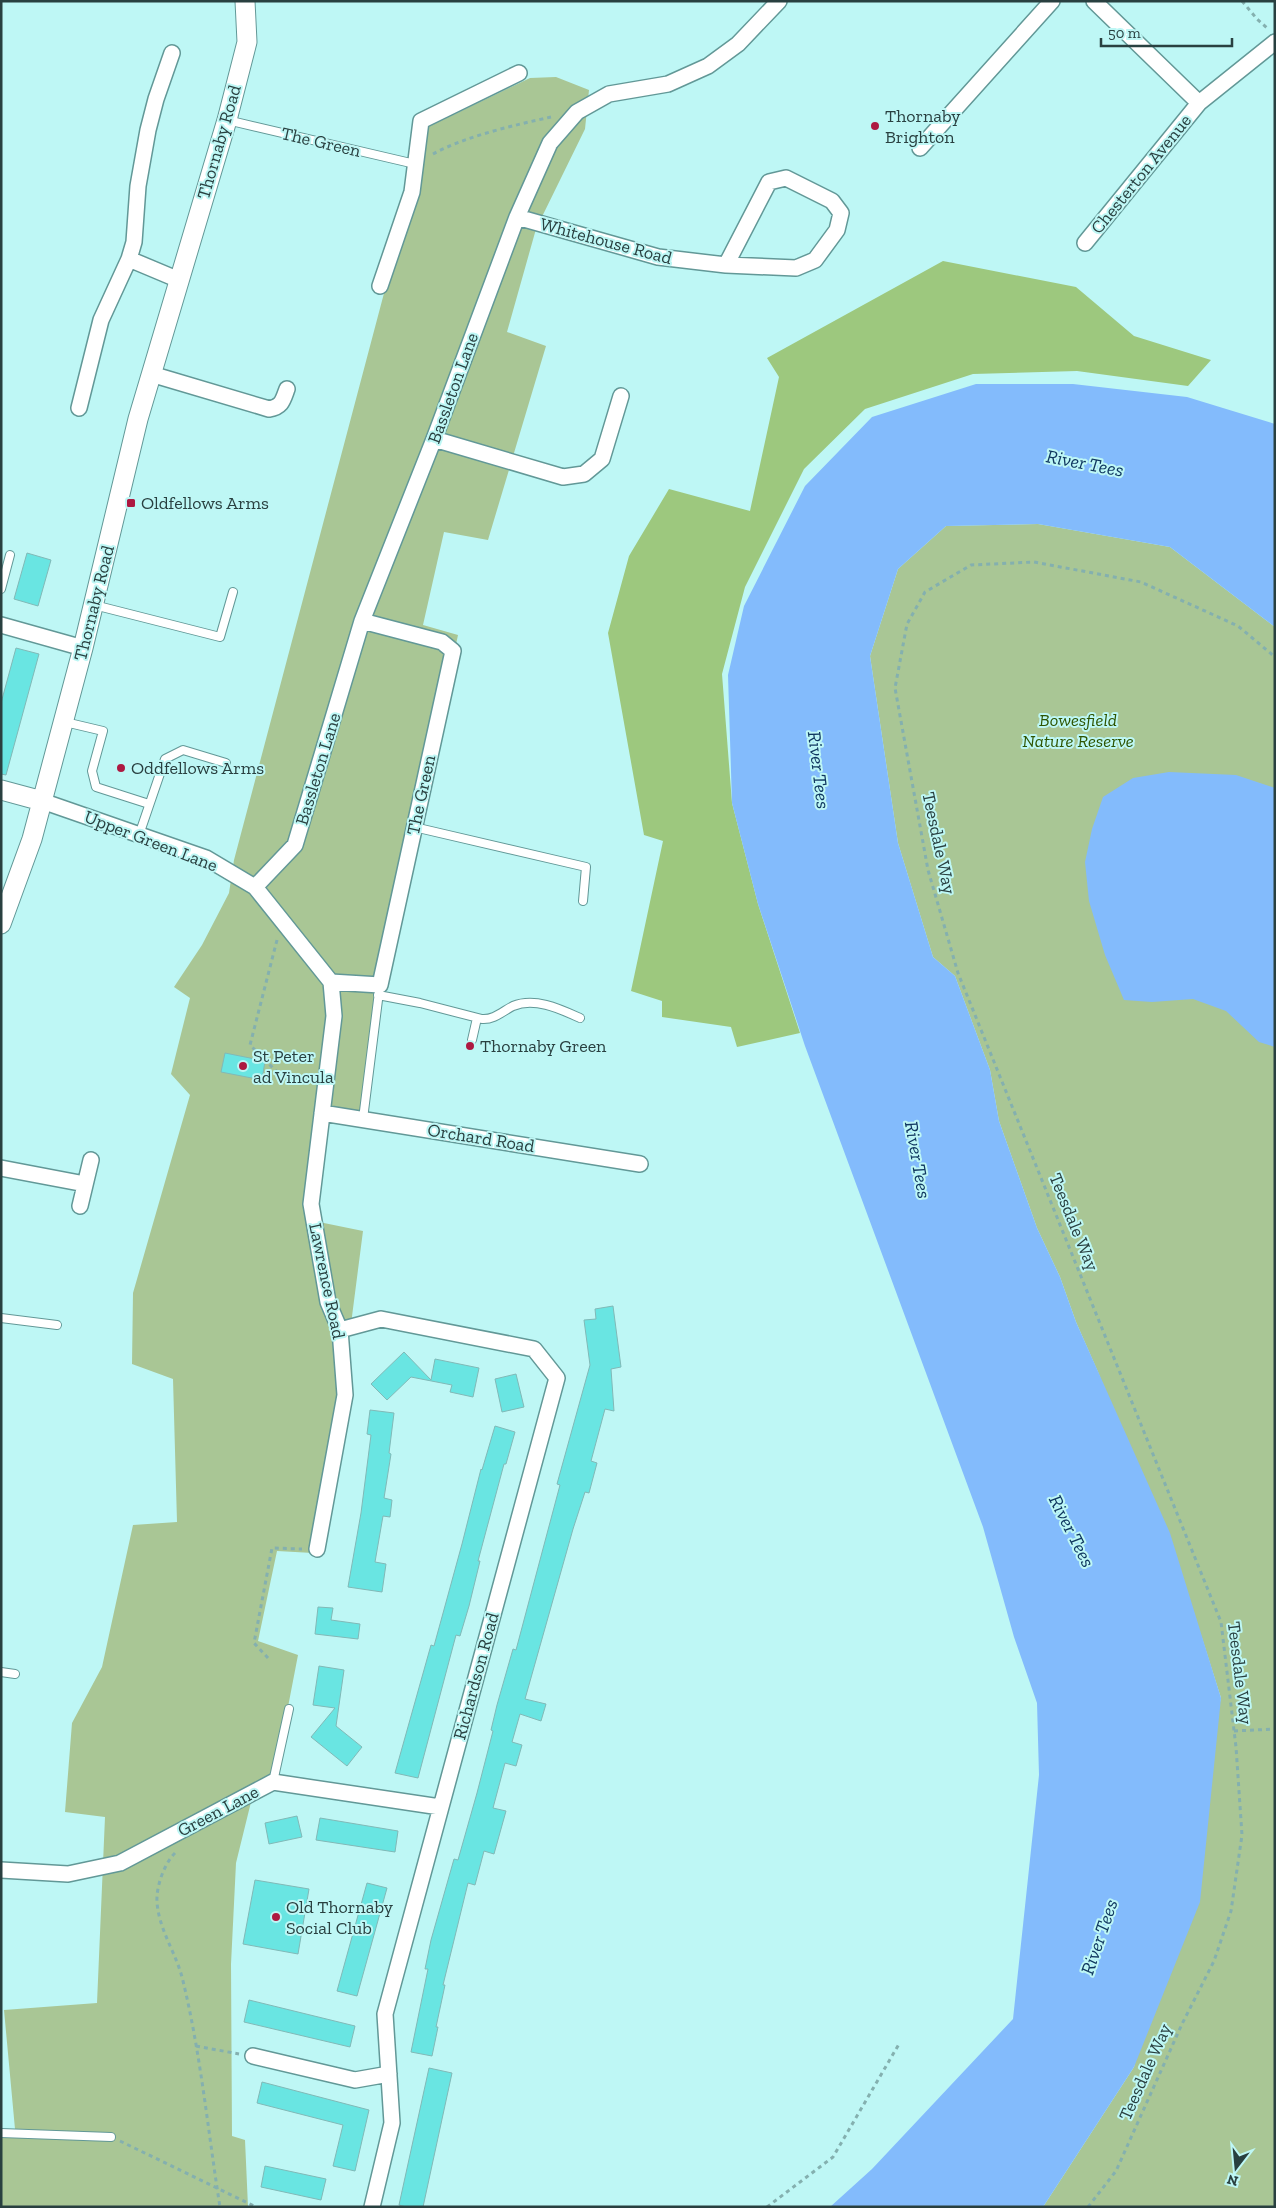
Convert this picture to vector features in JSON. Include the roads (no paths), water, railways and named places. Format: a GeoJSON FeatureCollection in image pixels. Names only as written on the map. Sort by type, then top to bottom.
{"type":"FeatureCollection","features":[{"type":"Feature","properties":{"kind":"street","name":"Thornaby Road"},"geometry":{"type":"LineString","coordinates":[[1,924],[32,839],[94,605],[138,419],[247,42],[246,1]]}},
{"type":"Feature","properties":{"kind":"street","name":"Bassleton Lane"},"geometry":{"type":"LineString","coordinates":[[255,887],[295,845],[362,621],[434,439],[516,217],[550,143],[576,112],[609,94],[668,84],[708,66],[738,44],[779,1]]}},
{"type":"Feature","properties":{"kind":"street"},"geometry":{"type":"LineString","coordinates":[[920,148],[1052,1]]}},
{"type":"Feature","properties":{"kind":"street","name":"Chesterton Avenue"},"geometry":{"type":"LineString","coordinates":[[1085,243],[1199,103],[1094,1]]}},
{"type":"Feature","properties":{"kind":"street"},"geometry":{"type":"LineString","coordinates":[[1199,103],[1274,42]]}},
{"type":"Feature","properties":{"kind":"street"},"geometry":{"type":"LineString","coordinates":[[79,408],[101,320],[129,259],[136,226],[138,186],[147,138],[156,99],[172,53]]}},
{"type":"Feature","properties":{"kind":"street"},"geometry":{"type":"LineString","coordinates":[[380,286],[412,192],[414,164],[421,121],[519,73]]}},
{"type":"Feature","properties":{"kind":"street","name":"Whitehouse Road"},"geometry":{"type":"LineString","coordinates":[[516,217],[658,257],[726,265],[796,268],[815,260],[837,230],[840,213],[832,201],[786,178],[769,182],[726,265]]}},
{"type":"Feature","properties":{"kind":"street"},"geometry":{"type":"LineString","coordinates":[[129,259],[179,280]]}},
{"type":"Feature","properties":{"kind":"street"},"geometry":{"type":"LineString","coordinates":[[151,374],[269,409],[277,408],[282,402],[287,389]]}},
{"type":"Feature","properties":{"kind":"street"},"geometry":{"type":"LineString","coordinates":[[434,439],[563,477],[584,474],[602,459],[621,396]]}},
{"type":"Feature","properties":{"kind":"street","name":"The Green"},"geometry":{"type":"LineString","coordinates":[[362,621],[442,642],[453,651],[379,990]]}},
{"type":"Feature","properties":{"kind":"street"},"geometry":{"type":"LineString","coordinates":[[1,625],[83,648]]}},
{"type":"Feature","properties":{"kind":"street"},"geometry":{"type":"LineString","coordinates":[[1,790],[42,801]]}},
{"type":"Feature","properties":{"kind":"street","name":"Upper Green Lane"},"geometry":{"type":"LineString","coordinates":[[42,801],[206,858],[255,887],[331,982]]}},
{"type":"Feature","properties":{"kind":"street"},"geometry":{"type":"LineString","coordinates":[[331,982],[379,990]]}},
{"type":"Feature","properties":{"kind":"street","name":"Lawrence Road"},"geometry":{"type":"LineString","coordinates":[[318,1549],[345,1395],[340,1330],[328,1302],[311,1204],[334,1016],[331,982]]}},
{"type":"Feature","properties":{"kind":"street","name":"Orchard Road"},"geometry":{"type":"LineString","coordinates":[[322,1113],[640,1164]]}},
{"type":"Feature","properties":{"kind":"street"},"geometry":{"type":"LineString","coordinates":[[80,1206],[91,1160]]}},
{"type":"Feature","properties":{"kind":"street"},"geometry":{"type":"LineString","coordinates":[[1,1168],[85,1184]]}},
{"type":"Feature","properties":{"kind":"street","name":"Richardson Road"},"geometry":{"type":"LineString","coordinates":[[340,1330],[381,1319],[534,1349],[557,1378],[385,2014],[392,2123],[372,2207]]}},
{"type":"Feature","properties":{"kind":"street","name":"Green Lane"},"geometry":{"type":"LineString","coordinates":[[1,1870],[68,1874],[120,1863],[273,1782],[440,1807]]}},
{"type":"Feature","properties":{"kind":"street"},"geometry":{"type":"LineString","coordinates":[[253,2056],[355,2080],[389,2074]]}},
{"type":"Feature","properties":{"kind":"lane","name":"The Green"},"geometry":{"type":"LineString","coordinates":[[226,120],[414,164]]}},
{"type":"Feature","properties":{"kind":"lane"},"geometry":{"type":"LineString","coordinates":[[1,589],[10,555]]}},
{"type":"Feature","properties":{"kind":"lane"},"geometry":{"type":"LineString","coordinates":[[94,605],[220,637],[233,592]]}},
{"type":"Feature","properties":{"kind":"lane"},"geometry":{"type":"LineString","coordinates":[[63,721],[103,731],[92,771],[96,787],[149,804]]}},
{"type":"Feature","properties":{"kind":"lane"},"geometry":{"type":"LineString","coordinates":[[139,835],[165,758],[183,750],[226,763]]}},
{"type":"Feature","properties":{"kind":"lane"},"geometry":{"type":"LineString","coordinates":[[414,827],[586,867],[583,901]]}},
{"type":"Feature","properties":{"kind":"lane"},"geometry":{"type":"LineString","coordinates":[[363,1119],[379,990],[420,1003],[488,1020],[515,1005],[530,1002],[554,1006],[580,1018]]}},
{"type":"Feature","properties":{"kind":"lane"},"geometry":{"type":"LineString","coordinates":[[472,1040],[477,1018]]}},
{"type":"Feature","properties":{"kind":"lane"},"geometry":{"type":"LineString","coordinates":[[1,1318],[57,1325]]}},
{"type":"Feature","properties":{"kind":"lane"},"geometry":{"type":"LineString","coordinates":[[1,1672],[15,1674]]}},
{"type":"Feature","properties":{"kind":"lane"},"geometry":{"type":"LineString","coordinates":[[273,1782],[289,1709]]}},
{"type":"Feature","properties":{"kind":"lane"},"geometry":{"type":"LineString","coordinates":[[1,2133],[111,2137]]}},
{"type":"Feature","properties":{"kind":"water","name":"River Tees"},"geometry":{"type":"Polygon","coordinates":[[[976,384],[1073,384],[1187,397],[1275,424],[1275,627],[1170,547],[1038,524],[946,526],[898,569],[870,656],[898,843],[933,957],[955,976],[990,1070],[999,1121],[1037,1228],[1060,1277],[1076,1322],[1170,1533],[1221,1698],[1200,1902],[1134,2067],[1043,2207],[830,2207],[872,2169],[1013,2019],[1039,1775],[1037,1703],[1014,1637],[983,1527],[805,1046],[758,904],[732,803],[728,675],[744,606],[805,486],[872,417],[976,384]]]}},
{"type":"Feature","properties":{"kind":"water"},"geometry":{"type":"Polygon","coordinates":[[[1169,772],[1236,775],[1275,788],[1275,1047],[1259,1042],[1226,1011],[1193,999],[1152,1002],[1124,1000],[1105,955],[1089,901],[1085,862],[1092,829],[1103,797],[1133,778],[1169,772]]]}},
{"type":"Feature","properties":{"kind":"place","name":"Thornaby Brighton"},"geometry":{"type":"Point","coordinates":[875,126]}},
{"type":"Feature","properties":{"kind":"place","name":"Oldfellows Arms"},"geometry":{"type":"Point","coordinates":[131,503]}},
{"type":"Feature","properties":{"kind":"place","name":"Oddfellows Arms"},"geometry":{"type":"Point","coordinates":[121,768]}},
{"type":"Feature","properties":{"kind":"place","name":"Thornaby Green"},"geometry":{"type":"Point","coordinates":[470,1046]}},
{"type":"Feature","properties":{"kind":"place","name":"St Peter ad Vincula"},"geometry":{"type":"Point","coordinates":[243,1066]}},
{"type":"Feature","properties":{"kind":"place","name":"Old Thornaby Social Club"},"geometry":{"type":"Point","coordinates":[276,1917]}},
{"type":"Feature","properties":{"kind":"park label","name":"Bowesfield Nature Reserve"},"geometry":{"type":"Point","coordinates":[1078,730]}}]}
